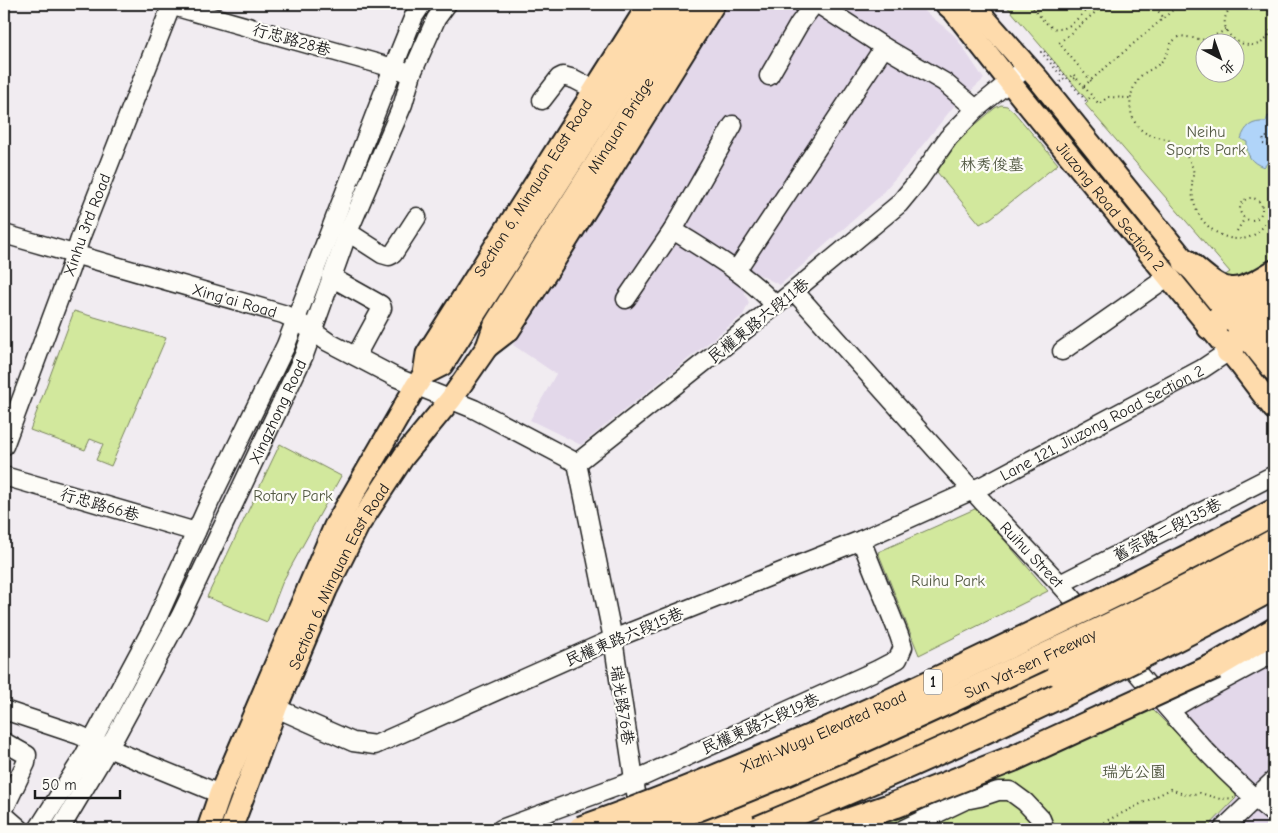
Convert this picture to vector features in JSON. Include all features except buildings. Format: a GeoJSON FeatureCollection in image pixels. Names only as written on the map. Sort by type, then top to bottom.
{"type":"FeatureCollection","features":[{"type":"Feature","properties":{"kind":"highway"},"geometry":{"type":"LineString","coordinates":[[1177,269],[1216,287],[1233,291],[1242,289],[1274,273]]}},
{"type":"Feature","properties":{"kind":"highway"},"geometry":{"type":"LineString","coordinates":[[1227,330],[1274,273]]}},
{"type":"Feature","properties":{"kind":"highway"},"geometry":{"type":"LineString","coordinates":[[1227,330],[1271,301]]}},
{"type":"Feature","properties":{"kind":"highway"},"geometry":{"type":"LineString","coordinates":[[1271,301],[1264,314],[1263,328],[1274,358]]}},
{"type":"Feature","properties":{"kind":"highway","name":"Xizhi-Wugu Elevated Road"},"geometry":{"type":"LineString","coordinates":[[581,829],[738,769],[867,713],[1085,610],[1274,512]]}},
{"type":"Feature","properties":{"kind":"highway","name":"Sun Yat-sen Freeway"},"geometry":{"type":"LineString","coordinates":[[642,829],[716,803],[882,732],[1059,650],[1274,542]]}},
{"type":"Feature","properties":{"kind":"highway","name":"Sun Yat-sen Freeway"},"geometry":{"type":"LineString","coordinates":[[704,829],[911,742],[1042,682],[1191,610],[1274,566]]}},
{"type":"Feature","properties":{"kind":"highway"},"geometry":{"type":"LineString","coordinates":[[758,829],[861,786],[999,724],[1112,670],[1274,587]]}},
{"type":"Feature","properties":{"kind":"highway"},"geometry":{"type":"LineString","coordinates":[[826,829],[895,805],[1014,758],[1214,666],[1274,631]]}},
{"type":"Feature","properties":{"kind":"main road","name":"Section 6, Minquan East Road"},"geometry":{"type":"LineString","coordinates":[[208,829],[220,794],[336,526],[420,380],[427,354],[649,4]]}},
{"type":"Feature","properties":{"kind":"main road","name":"Minquan Bridge"},"geometry":{"type":"LineString","coordinates":[[534,241],[673,4]]}},
{"type":"Feature","properties":{"kind":"main road","name":"Minquan Bridge"},"geometry":{"type":"LineString","coordinates":[[534,241],[696,4]]}},
{"type":"Feature","properties":{"kind":"main road","name":"Section 6, Minquan East Road"},"geometry":{"type":"LineString","coordinates":[[487,347],[508,330],[520,313],[714,4]]}},
{"type":"Feature","properties":{"kind":"main road","name":"Jiuzong Road Section 2"},"geometry":{"type":"LineString","coordinates":[[946,4],[954,11],[1010,82],[1177,269],[1227,330],[1274,409]]}},
{"type":"Feature","properties":{"kind":"main road","name":"Jiuzong Road Section 2"},"geometry":{"type":"LineString","coordinates":[[972,4],[1027,67],[1177,269]]}},
{"type":"Feature","properties":{"kind":"main road","name":"Section 6, Minquan East Road"},"geometry":{"type":"LineString","coordinates":[[420,380],[442,365],[534,241]]}},
{"type":"Feature","properties":{"kind":"main road","name":"Section 6, Minquan East Road"},"geometry":{"type":"LineString","coordinates":[[231,829],[276,708],[326,590],[358,526],[404,456],[451,399],[487,347],[495,324],[534,241]]}},
{"type":"Feature","properties":{"kind":"main road","name":"Jiuzong Road Section 2"},"geometry":{"type":"LineString","coordinates":[[1227,330],[1274,371]]}},
{"type":"Feature","properties":{"kind":"street","name":"行忠路28巷"},"geometry":{"type":"LineString","coordinates":[[170,4],[412,73]]}},
{"type":"Feature","properties":{"kind":"street","name":"Xinhu 3rd Road"},"geometry":{"type":"LineString","coordinates":[[4,446],[81,236],[170,4]]}},
{"type":"Feature","properties":{"kind":"street","name":"Xingzhong Road"},"geometry":{"type":"LineString","coordinates":[[38,829],[92,741],[155,623],[196,532],[286,344],[393,68],[414,16],[422,4]]}},
{"type":"Feature","properties":{"kind":"street","name":"Xingzhong Road"},"geometry":{"type":"LineString","coordinates":[[60,829],[108,748],[181,614],[304,355],[348,232],[403,104],[412,73],[436,19],[447,4]]}},
{"type":"Feature","properties":{"kind":"street"},"geometry":{"type":"LineString","coordinates":[[770,76],[798,24],[816,4],[944,82],[976,109]]}},
{"type":"Feature","properties":{"kind":"street"},"geometry":{"type":"LineString","coordinates":[[736,271],[884,47]]}},
{"type":"Feature","properties":{"kind":"street","name":"民權東路六段11巷"},"geometry":{"type":"LineString","coordinates":[[578,463],[776,306],[899,204],[918,181],[948,138],[976,109],[1027,67]]}},
{"type":"Feature","properties":{"kind":"street"},"geometry":{"type":"LineString","coordinates":[[542,100],[558,78],[563,76],[574,79],[595,90]]}},
{"type":"Feature","properties":{"kind":"street"},"geometry":{"type":"LineString","coordinates":[[626,299],[673,230],[733,125]]}},
{"type":"Feature","properties":{"kind":"street"},"geometry":{"type":"LineString","coordinates":[[348,232],[382,254],[389,256],[393,254],[417,217]]}},
{"type":"Feature","properties":{"kind":"street"},"geometry":{"type":"LineString","coordinates":[[673,230],[762,290],[776,306]]}},
{"type":"Feature","properties":{"kind":"street","name":"Xing'ai Road"},"geometry":{"type":"LineString","coordinates":[[4,234],[283,314],[296,320],[328,342],[356,356],[420,380],[451,399]]}},
{"type":"Feature","properties":{"kind":"street"},"geometry":{"type":"LineString","coordinates":[[1062,351],[1177,269]]}},
{"type":"Feature","properties":{"kind":"street"},"geometry":{"type":"LineString","coordinates":[[331,277],[381,305],[382,308],[356,356]]}},
{"type":"Feature","properties":{"kind":"street","name":"Ruihu Street"},"geometry":{"type":"LineString","coordinates":[[794,291],[972,490],[1060,584],[1170,710],[1254,799],[1274,814]]}},
{"type":"Feature","properties":{"kind":"street","name":"Lane 121, Jiuzong Road Section 2"},"geometry":{"type":"LineString","coordinates":[[972,490],[1194,373],[1227,330]]}},
{"type":"Feature","properties":{"kind":"street"},"geometry":{"type":"LineString","coordinates":[[451,399],[578,463]]}},
{"type":"Feature","properties":{"kind":"street","name":"瑞光路76巷"},"geometry":{"type":"LineString","coordinates":[[578,463],[613,639],[642,829]]}},
{"type":"Feature","properties":{"kind":"street","name":"舊宗路二段135巷"},"geometry":{"type":"LineString","coordinates":[[1060,584],[1274,475]]}},
{"type":"Feature","properties":{"kind":"street","name":"行忠路66巷"},"geometry":{"type":"LineString","coordinates":[[4,476],[196,532]]}},
{"type":"Feature","properties":{"kind":"street","name":"民權東路六段15巷"},"geometry":{"type":"LineString","coordinates":[[276,708],[354,742],[375,745],[613,639],[861,540],[972,490]]}},
{"type":"Feature","properties":{"kind":"street","name":"民權東路六段19巷"},"geometry":{"type":"LineString","coordinates":[[501,829],[635,780],[898,659],[903,647],[861,540]]}},
{"type":"Feature","properties":{"kind":"street"},"geometry":{"type":"LineString","coordinates":[[1170,710],[1274,653]]}},
{"type":"Feature","properties":{"kind":"street"},"geometry":{"type":"LineString","coordinates":[[4,710],[79,735],[220,794]]}},
{"type":"Feature","properties":{"kind":"street"},"geometry":{"type":"LineString","coordinates":[[4,742],[27,755],[26,763],[4,809]]}},
{"type":"Feature","properties":{"kind":"street"},"geometry":{"type":"LineString","coordinates":[[1223,829],[1274,780]]}},
{"type":"Feature","properties":{"kind":"street"},"geometry":{"type":"LineString","coordinates":[[904,829],[965,800],[998,790],[1010,791],[1025,802],[1041,820],[1045,829]]}},
{"type":"Feature","properties":{"kind":"street"},"geometry":{"type":"LineString","coordinates":[[4,814],[20,829]]}},
{"type":"Feature","properties":{"kind":"path"},"geometry":{"type":"LineString","coordinates":[[1030,4],[1050,27],[1057,30],[1065,29],[1071,25],[1085,12],[1089,4]]}},
{"type":"Feature","properties":{"kind":"path"},"geometry":{"type":"LineString","coordinates":[[1091,80],[1059,43],[1105,4]]}},
{"type":"Feature","properties":{"kind":"path"},"geometry":{"type":"LineString","coordinates":[[1152,4],[1164,18]]}},
{"type":"Feature","properties":{"kind":"path"},"geometry":{"type":"LineString","coordinates":[[1084,86],[1180,4]]}},
{"type":"Feature","properties":{"kind":"path"},"geometry":{"type":"LineString","coordinates":[[1234,4],[1226,14],[1226,30],[1234,41],[1246,45],[1258,43],[1268,35],[1272,28],[1270,12],[1264,4]]}},
{"type":"Feature","properties":{"kind":"path"},"geometry":{"type":"LineString","coordinates":[[1226,30],[1205,40],[1181,36],[1172,42],[1161,63],[1145,71],[1138,79],[1130,98],[1131,108],[1136,124],[1144,131],[1175,145],[1192,165],[1192,194],[1197,211],[1205,224],[1219,235],[1238,239],[1245,239],[1255,235],[1267,221],[1274,197]]}},
{"type":"Feature","properties":{"kind":"path"},"geometry":{"type":"LineString","coordinates":[[1268,35],[1274,39]]}},
{"type":"Feature","properties":{"kind":"path"},"geometry":{"type":"LineString","coordinates":[[1064,79],[1041,52],[1043,50],[1068,79],[1074,74],[1099,104],[1108,97],[1130,98]]}},
{"type":"Feature","properties":{"kind":"path"},"geometry":{"type":"LineString","coordinates":[[1076,77],[1070,82],[1081,96],[1086,101],[1092,96]]}},
{"type":"Feature","properties":{"kind":"path"},"geometry":{"type":"LineString","coordinates":[[1269,145],[1263,144],[1262,140],[1264,137],[1270,137],[1274,141]]}},
{"type":"Feature","properties":{"kind":"path"},"geometry":{"type":"LineString","coordinates":[[1249,198],[1256,199],[1262,207],[1261,214],[1252,220],[1245,218],[1241,212],[1243,202],[1249,198]]}},
{"type":"Feature","properties":{"kind":"path"},"geometry":{"type":"LineString","coordinates":[[1237,231],[1245,218]]}},
{"type":"Feature","properties":{"kind":"path"},"geometry":{"type":"LineString","coordinates":[[1090,829],[1171,789],[1186,795],[1205,794],[1222,800],[1236,798]]}},
{"type":"Feature","properties":{"kind":"shaded area"},"geometry":{"type":"Polygon","coordinates":[[[727,4],[916,4],[955,36],[984,79],[954,106],[877,199],[780,285],[758,274],[744,291],[749,303],[743,315],[581,445],[530,420],[556,374],[513,345],[679,76],[727,4]]]}},
{"type":"Feature","properties":{"kind":"shaded area","name":"瑞光公園"},"geometry":{"type":"Polygon","coordinates":[[[1274,643],[1274,829],[865,829],[1169,697],[1274,643]]]}},
{"type":"Feature","properties":{"kind":"green space","name":"Neihu Sports Park"},"geometry":{"type":"Polygon","coordinates":[[[1005,4],[1274,4],[1274,259],[1242,283],[1221,278],[1230,272],[1085,104],[1088,101],[1005,4]]]}},
{"type":"Feature","properties":{"kind":"green space","name":"林秀俊墓"},"geometry":{"type":"Polygon","coordinates":[[[1001,105],[1007,106],[1014,112],[1058,164],[991,218],[980,224],[937,172],[961,137],[1001,105]]]}},
{"type":"Feature","properties":{"kind":"green space"},"geometry":{"type":"Polygon","coordinates":[[[74,311],[166,338],[111,466],[96,460],[103,444],[90,439],[85,450],[30,430],[74,311]]]}},
{"type":"Feature","properties":{"kind":"green space","name":"Rotary Park"},"geometry":{"type":"Polygon","coordinates":[[[280,444],[341,476],[283,581],[267,622],[207,597],[280,444]]]}},
{"type":"Feature","properties":{"kind":"green space","name":"Ruihu Park"},"geometry":{"type":"Polygon","coordinates":[[[977,508],[1048,591],[919,655],[878,552],[977,508]]]}},
{"type":"Feature","properties":{"kind":"green space","name":"瑞光公園"},"geometry":{"type":"Polygon","coordinates":[[[1146,703],[1235,792],[1236,798],[1206,829],[867,829],[1039,753],[1146,703]]]}},
{"type":"Feature","properties":{"kind":"water"},"geometry":{"type":"Polygon","coordinates":[[[1268,116],[1274,118],[1274,162],[1268,162],[1264,167],[1250,158],[1247,151],[1247,142],[1241,139],[1250,125],[1257,122],[1266,122],[1268,116]]]}}]}
